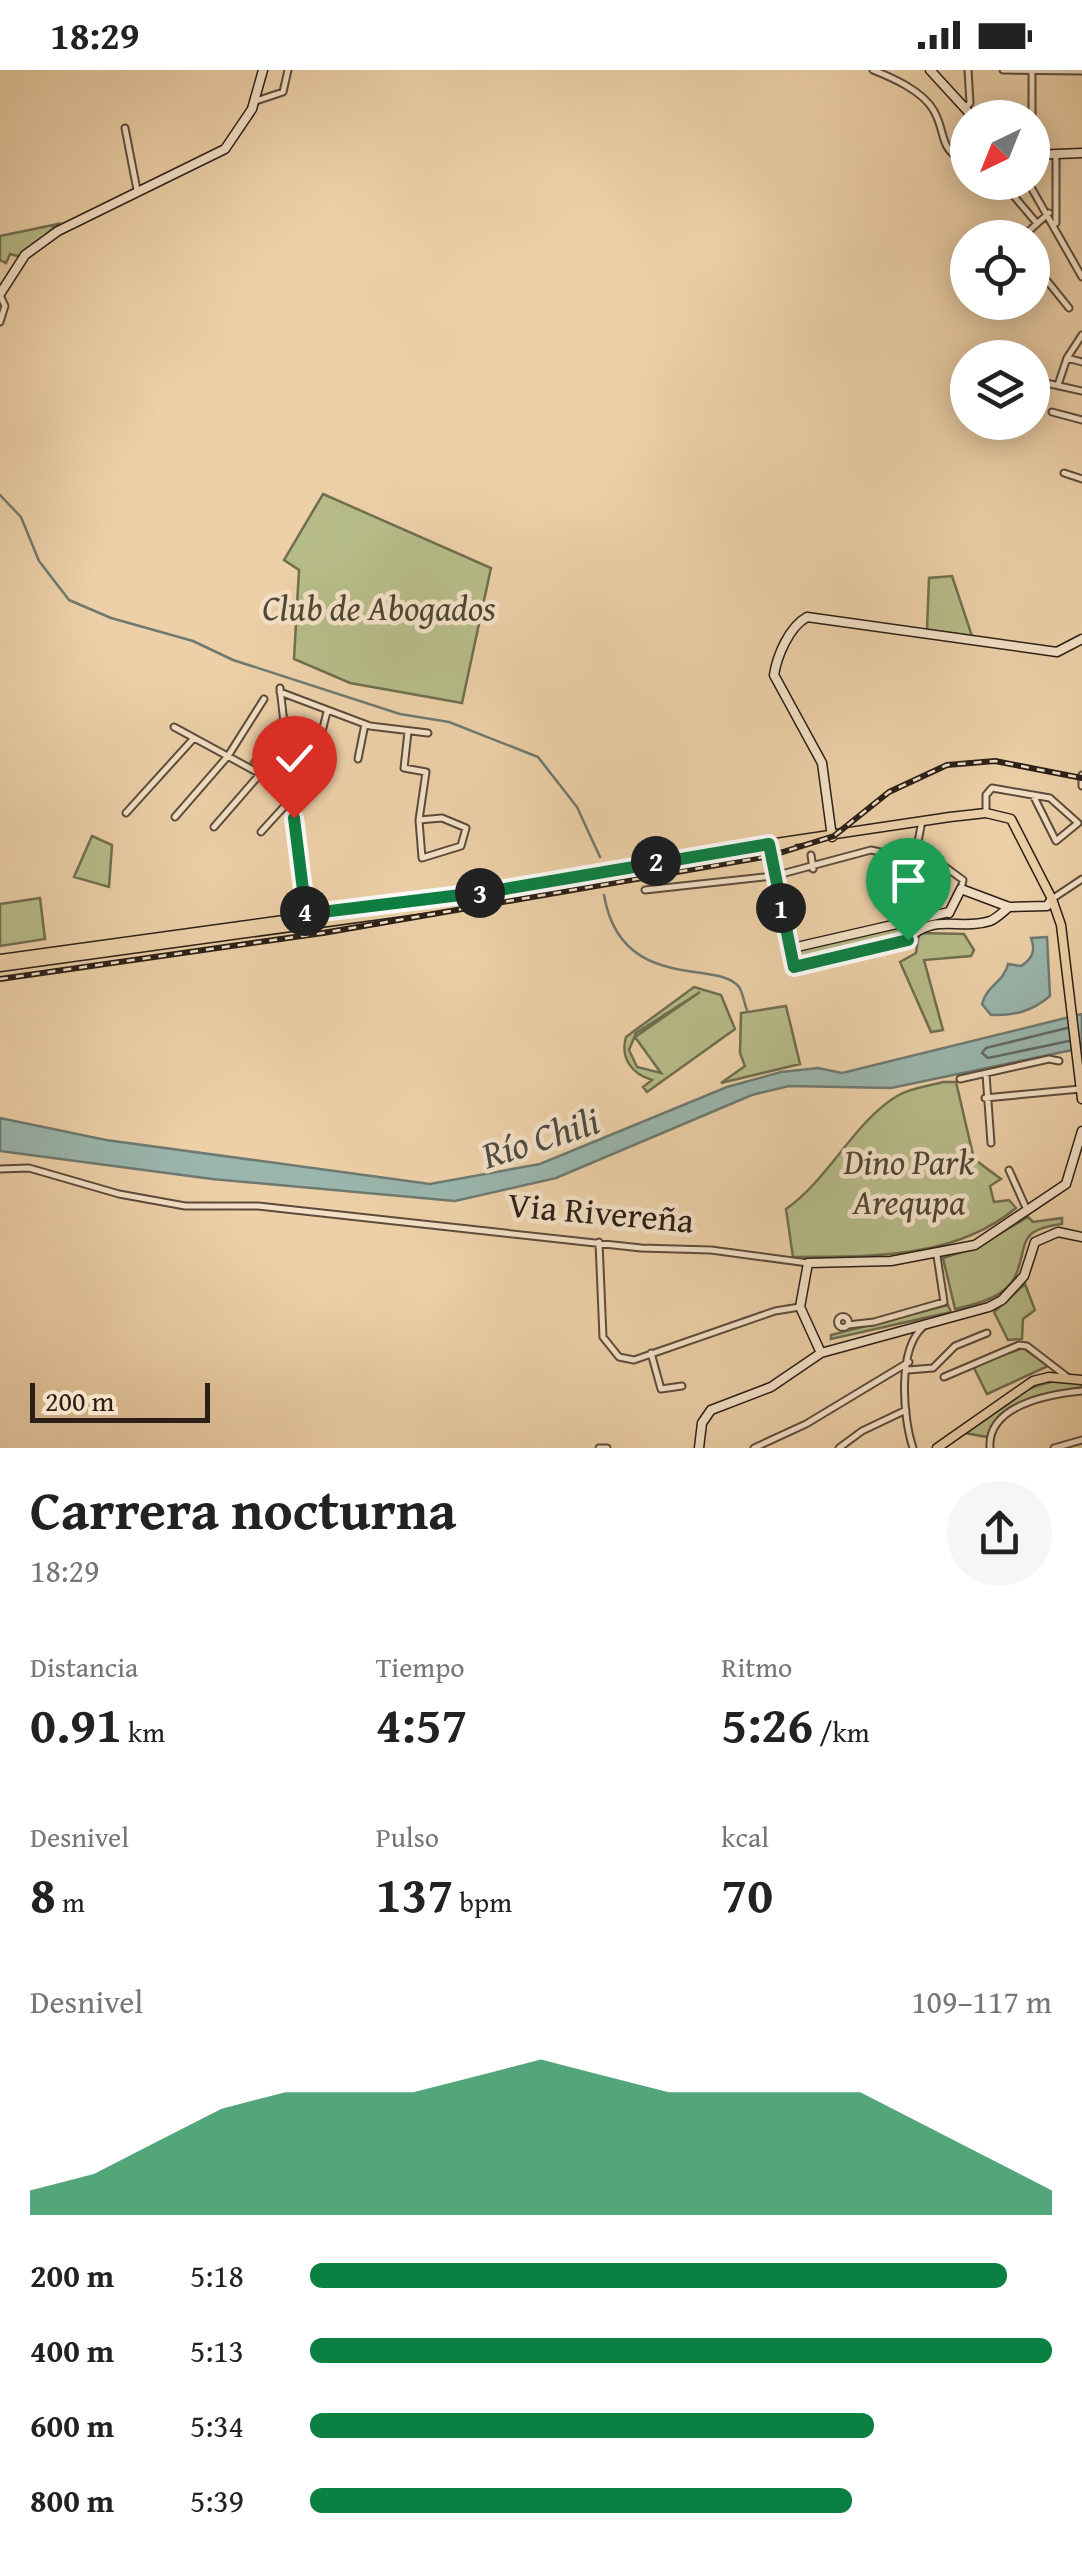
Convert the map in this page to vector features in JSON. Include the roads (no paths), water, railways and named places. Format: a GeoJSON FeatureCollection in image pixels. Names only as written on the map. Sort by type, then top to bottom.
{"type":"FeatureCollection","features":[{"type":"Feature","properties":{"kind":"main road"},"geometry":{"type":"LineString","coordinates":[[0,959],[306,919],[480,902],[600,874],[986,813],[1011,819],[1052,899],[1060,925],[1081,1094]]}},
{"type":"Feature","properties":{"kind":"main road"},"geometry":{"type":"LineString","coordinates":[[0,967],[306,919]]}},
{"type":"Feature","properties":{"kind":"main road"},"geometry":{"type":"LineString","coordinates":[[937,1448],[1017,1390],[1049,1377],[1082,1380]]}},
{"type":"Feature","properties":{"kind":"street"},"geometry":{"type":"LineString","coordinates":[[0,322],[5,306],[0,294],[25,256],[48,238],[225,149],[256,101],[263,70]]}},
{"type":"Feature","properties":{"kind":"street"},"geometry":{"type":"LineString","coordinates":[[256,101],[283,92],[288,70]]}},
{"type":"Feature","properties":{"kind":"street"},"geometry":{"type":"LineString","coordinates":[[872,70],[911,89],[925,102],[934,112],[942,144],[950,150]]}},
{"type":"Feature","properties":{"kind":"street"},"geometry":{"type":"LineString","coordinates":[[930,70],[958,100]]}},
{"type":"Feature","properties":{"kind":"street"},"geometry":{"type":"LineString","coordinates":[[968,70],[970,100]]}},
{"type":"Feature","properties":{"kind":"street"},"geometry":{"type":"LineString","coordinates":[[1003,72],[1082,71]]}},
{"type":"Feature","properties":{"kind":"street"},"geometry":{"type":"LineString","coordinates":[[1032,73],[1032,100]]}},
{"type":"Feature","properties":{"kind":"street"},"geometry":{"type":"LineString","coordinates":[[125,128],[137,190]]}},
{"type":"Feature","properties":{"kind":"street"},"geometry":{"type":"LineString","coordinates":[[1050,154],[1082,153]]}},
{"type":"Feature","properties":{"kind":"street"},"geometry":{"type":"LineString","coordinates":[[1056,154],[1056,226]]}},
{"type":"Feature","properties":{"kind":"street"},"geometry":{"type":"LineString","coordinates":[[1017,200],[1034,220]]}},
{"type":"Feature","properties":{"kind":"street"},"geometry":{"type":"LineString","coordinates":[[1040,200],[1081,274]]}},
{"type":"Feature","properties":{"kind":"street"},"geometry":{"type":"LineString","coordinates":[[1037,220],[1049,213]]}},
{"type":"Feature","properties":{"kind":"street"},"geometry":{"type":"LineString","coordinates":[[1050,284],[1069,308]]}},
{"type":"Feature","properties":{"kind":"street"},"geometry":{"type":"LineString","coordinates":[[1058,385],[1067,358],[1082,335]]}},
{"type":"Feature","properties":{"kind":"street"},"geometry":{"type":"LineString","coordinates":[[1067,358],[1082,362]]}},
{"type":"Feature","properties":{"kind":"street"},"geometry":{"type":"LineString","coordinates":[[1050,383],[1082,390]]}},
{"type":"Feature","properties":{"kind":"street"},"geometry":{"type":"LineString","coordinates":[[1052,412],[1082,420]]}},
{"type":"Feature","properties":{"kind":"street"},"geometry":{"type":"LineString","coordinates":[[1064,474],[1082,480]]}},
{"type":"Feature","properties":{"kind":"street"},"geometry":{"type":"LineString","coordinates":[[832,836],[822,763],[774,676],[777,660],[800,621],[807,617],[1056,652],[1082,639]]}},
{"type":"Feature","properties":{"kind":"street"},"geometry":{"type":"LineString","coordinates":[[306,919],[280,690],[365,724],[428,734]]}},
{"type":"Feature","properties":{"kind":"street"},"geometry":{"type":"LineString","coordinates":[[175,818],[228,756],[264,698]]}},
{"type":"Feature","properties":{"kind":"street"},"geometry":{"type":"LineString","coordinates":[[317,750],[327,712]]}},
{"type":"Feature","properties":{"kind":"street"},"geometry":{"type":"LineString","coordinates":[[358,760],[365,724]]}},
{"type":"Feature","properties":{"kind":"street"},"geometry":{"type":"LineString","coordinates":[[174,727],[292,795]]}},
{"type":"Feature","properties":{"kind":"street"},"geometry":{"type":"LineString","coordinates":[[408,732],[404,768],[426,772],[419,820],[422,858],[461,846],[466,828],[442,818],[419,820]]}},
{"type":"Feature","properties":{"kind":"street"},"geometry":{"type":"LineString","coordinates":[[126,813],[194,738]]}},
{"type":"Feature","properties":{"kind":"street"},"geometry":{"type":"LineString","coordinates":[[214,828],[260,774]]}},
{"type":"Feature","properties":{"kind":"street"},"geometry":{"type":"LineString","coordinates":[[1082,775],[1082,786]]}},
{"type":"Feature","properties":{"kind":"street"},"geometry":{"type":"LineString","coordinates":[[986,813],[986,796],[992,788],[1033,795],[1057,800],[1078,822],[1056,841],[1033,795]]}},
{"type":"Feature","properties":{"kind":"street"},"geometry":{"type":"LineString","coordinates":[[261,832],[292,795]]}},
{"type":"Feature","properties":{"kind":"street"},"geometry":{"type":"LineString","coordinates":[[915,857],[922,821]]}},
{"type":"Feature","properties":{"kind":"street"},"geometry":{"type":"LineString","coordinates":[[645,890],[774,876],[813,869],[871,850],[915,857],[954,872],[963,880],[949,916],[915,931],[905,940],[799,969],[790,960],[774,876],[769,848]]}},
{"type":"Feature","properties":{"kind":"street"},"geometry":{"type":"LineString","coordinates":[[812,855],[813,869]]}},
{"type":"Feature","properties":{"kind":"street"},"geometry":{"type":"LineString","coordinates":[[961,890],[1009,907],[1047,906],[1082,879]]}},
{"type":"Feature","properties":{"kind":"street"},"geometry":{"type":"LineString","coordinates":[[788,949],[910,919],[949,916],[990,922],[1009,907]]}},
{"type":"Feature","properties":{"kind":"street"},"geometry":{"type":"LineString","coordinates":[[910,919],[915,931]]}},
{"type":"Feature","properties":{"kind":"street"},"geometry":{"type":"LineString","coordinates":[[960,1079],[1049,1059],[1058,1062]]}},
{"type":"Feature","properties":{"kind":"street"},"geometry":{"type":"LineString","coordinates":[[986,1074],[991,1143]]}},
{"type":"Feature","properties":{"kind":"street"},"geometry":{"type":"LineString","coordinates":[[985,1098],[1081,1094]]}},
{"type":"Feature","properties":{"kind":"street","name":"Via Rivereña"},"geometry":{"type":"LineString","coordinates":[[0,1169],[29,1168],[118,1194],[185,1206],[233,1204],[712,1250],[808,1263],[937,1256],[975,1245],[1066,1184],[1082,1131]]}},
{"type":"Feature","properties":{"kind":"street"},"geometry":{"type":"LineString","coordinates":[[1008,1170],[1028,1212]]}},
{"type":"Feature","properties":{"kind":"street"},"geometry":{"type":"LineString","coordinates":[[699,1448],[702,1422],[711,1410],[771,1387],[822,1353],[1002,1300],[1024,1276],[1035,1242],[1058,1232],[1082,1237]]}},
{"type":"Feature","properties":{"kind":"street"},"geometry":{"type":"LineString","coordinates":[[599,1242],[603,1337],[619,1358],[634,1360],[774,1311],[800,1306]]}},
{"type":"Feature","properties":{"kind":"street"},"geometry":{"type":"LineString","coordinates":[[848,1325],[874,1322],[944,1302],[947,1297],[937,1256]]}},
{"type":"Feature","properties":{"kind":"street"},"geometry":{"type":"LineString","coordinates":[[808,1263],[800,1306],[822,1353]]}},
{"type":"Feature","properties":{"kind":"street"},"geometry":{"type":"LineString","coordinates":[[913,1448],[907,1410],[910,1342],[924,1326]]}},
{"type":"Feature","properties":{"kind":"street"},"geometry":{"type":"LineString","coordinates":[[754,1448],[806,1424],[908,1366],[933,1368],[956,1346],[987,1333]]}},
{"type":"Feature","properties":{"kind":"street"},"geometry":{"type":"LineString","coordinates":[[944,1376],[1018,1345],[1027,1346],[1066,1376]]}},
{"type":"Feature","properties":{"kind":"street"},"geometry":{"type":"LineString","coordinates":[[651,1353],[661,1390],[682,1386]]}},
{"type":"Feature","properties":{"kind":"street"},"geometry":{"type":"LineString","coordinates":[[990,1448],[993,1431],[1019,1407],[1045,1396],[1082,1392]]}},
{"type":"Feature","properties":{"kind":"street"},"geometry":{"type":"LineString","coordinates":[[840,1448],[862,1430],[907,1410]]}},
{"type":"Feature","properties":{"kind":"street"},"geometry":{"type":"LineString","coordinates":[[956,1448],[957,1433]]}},
{"type":"Feature","properties":{"kind":"street"},"geometry":{"type":"LineString","coordinates":[[1054,1448],[1073,1446],[1082,1440]]}},
{"type":"Feature","properties":{"kind":"street"},"geometry":{"type":"LineString","coordinates":[[599,1448],[608,1448]]}},
{"type":"Feature","properties":{"kind":"water"},"geometry":{"type":"Polygon","coordinates":[[[1047,937],[1050,996],[1023,1011],[991,1015],[982,1004],[1008,964],[1021,966],[1033,951],[1031,938],[1047,937]]]}},
{"type":"Feature","properties":{"kind":"water"},"geometry":{"type":"Polygon","coordinates":[[[1082,1014],[1082,1048],[891,1088],[789,1086],[752,1095],[556,1178],[455,1201],[212,1179],[0,1151],[0,1118],[106,1140],[430,1184],[540,1164],[727,1087],[781,1072],[818,1068],[842,1073],[1082,1014]]]}},
{"type":"Feature","properties":{"kind":"waterway"},"geometry":{"type":"LineString","coordinates":[[0,495],[21,517],[39,561],[69,600],[111,618],[193,641],[233,660],[400,714],[449,722],[538,757],[577,807],[600,857]]}},
{"type":"Feature","properties":{"kind":"waterway"},"geometry":{"type":"LineString","coordinates":[[604,895],[614,926],[629,947],[670,968],[728,979],[739,987],[747,1010]]}},
{"type":"Feature","properties":{"kind":"railway"},"geometry":{"type":"LineString","coordinates":[[0,979],[323,933],[770,856],[834,836],[889,792],[947,765],[995,761],[1082,778]]}},
{"type":"Feature","properties":{"kind":"park label","name":"Club de Abogados"},"geometry":{"type":"Point","coordinates":[379,607]}},
{"type":"Feature","properties":{"kind":"park label","name":"Dino Park Arequpa"},"geometry":{"type":"Point","coordinates":[909,1181]}},
{"type":"Feature","properties":{"kind":"water label","name":"Río Chili"},"geometry":{"type":"Point","coordinates":[540,1137]}}]}
